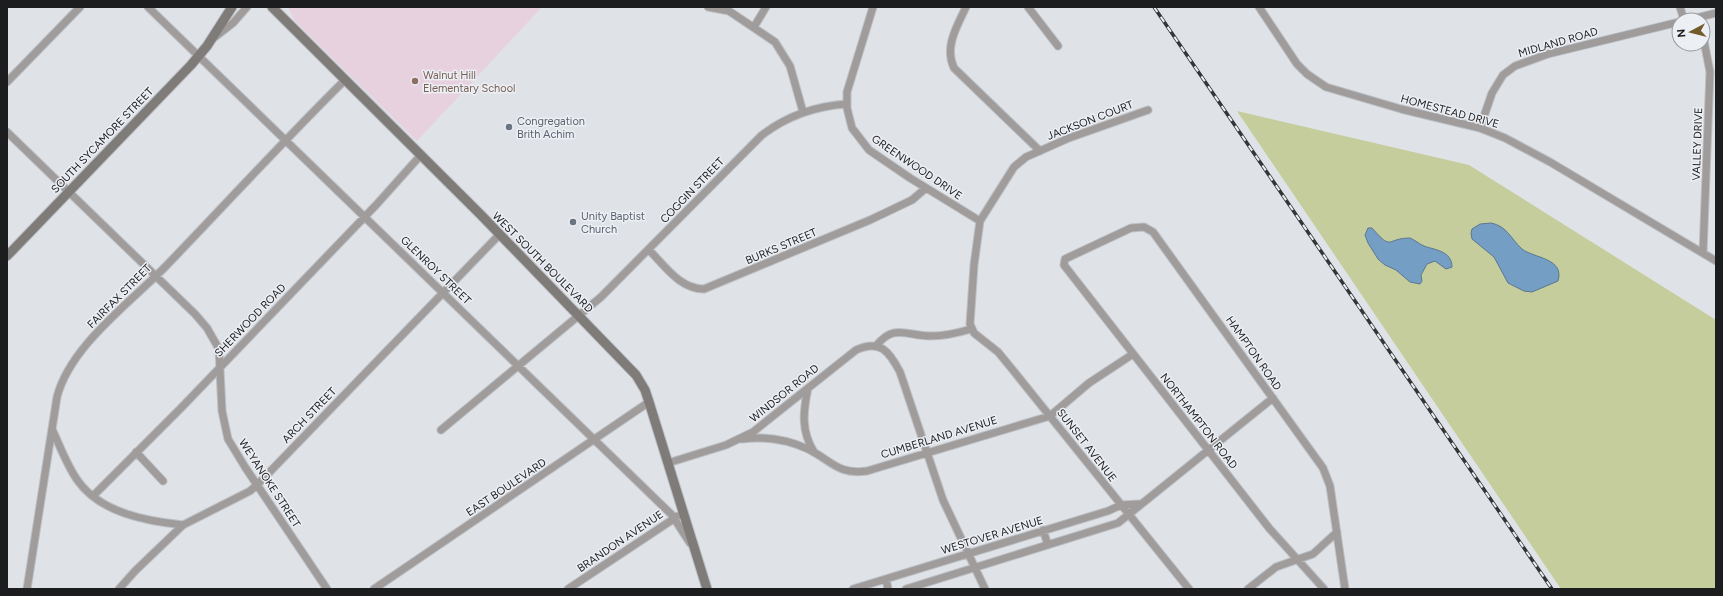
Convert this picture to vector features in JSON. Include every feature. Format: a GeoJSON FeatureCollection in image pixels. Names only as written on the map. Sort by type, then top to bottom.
{"type":"FeatureCollection","features":[{"type":"Feature","properties":{"kind":"street"},"geometry":{"type":"LineString","coordinates":[[7,82],[80,7]]}},
{"type":"Feature","properties":{"kind":"street","name":"GLENROY STREET"},"geometry":{"type":"LineString","coordinates":[[148,7],[674,518],[697,557]]}},
{"type":"Feature","properties":{"kind":"street","name":"SOUTH SYCAMORE STREET"},"geometry":{"type":"LineString","coordinates":[[7,256],[199,56],[212,40],[232,7]]}},
{"type":"Feature","properties":{"kind":"street","name":"SOUTH SYCAMORE STREET"},"geometry":{"type":"LineString","coordinates":[[212,40],[232,23],[247,7]]}},
{"type":"Feature","properties":{"kind":"street","name":"WEST SOUTH BOULEVARD"},"geometry":{"type":"LineString","coordinates":[[272,7],[636,375],[645,390],[649,402],[707,589]]}},
{"type":"Feature","properties":{"kind":"street"},"geometry":{"type":"LineString","coordinates":[[282,7],[293,27]]}},
{"type":"Feature","properties":{"kind":"street"},"geometry":{"type":"LineString","coordinates":[[708,7],[729,11],[775,42],[785,56],[794,76],[803,112]]}},
{"type":"Feature","properties":{"kind":"street"},"geometry":{"type":"LineString","coordinates":[[754,27],[766,7]]}},
{"type":"Feature","properties":{"kind":"street","name":"GREENWOOD DRIVE"},"geometry":{"type":"LineString","coordinates":[[873,7],[849,84],[847,104],[849,120],[863,144],[926,188],[980,221]]}},
{"type":"Feature","properties":{"kind":"street"},"geometry":{"type":"LineString","coordinates":[[966,7],[950,45],[950,56],[954,68],[1040,151]]}},
{"type":"Feature","properties":{"kind":"street"},"geometry":{"type":"LineString","coordinates":[[1028,7],[1058,46]]}},
{"type":"Feature","properties":{"kind":"street","name":"HOMESTEAD DRIVE"},"geometry":{"type":"LineString","coordinates":[[1260,7],[1297,64],[1307,74],[1326,87],[1394,107],[1480,128],[1505,138],[1550,162],[1716,261]]}},
{"type":"Feature","properties":{"kind":"street","name":"MIDLAND ROAD"},"geometry":{"type":"LineString","coordinates":[[1480,128],[1492,93],[1503,75],[1515,66],[1548,54],[1671,24]]}},
{"type":"Feature","properties":{"kind":"street","name":"VALLEY DRIVE"},"geometry":{"type":"LineString","coordinates":[[1703,253],[1710,72],[1706,52]]}},
{"type":"Feature","properties":{"kind":"street","name":"FAIRFAX STREET"},"geometry":{"type":"LineString","coordinates":[[27,589],[59,391],[69,368],[95,335],[155,276],[285,140],[345,80]]}},
{"type":"Feature","properties":{"kind":"street","name":"COGGIN STREET"},"geometry":{"type":"LineString","coordinates":[[441,430],[519,367],[601,297],[762,135],[783,121],[803,112],[818,108],[847,104]]}},
{"type":"Feature","properties":{"kind":"street","name":"JACKSON COURT"},"geometry":{"type":"LineString","coordinates":[[980,221],[1014,167],[1026,157],[1069,138],[1148,110]]}},
{"type":"Feature","properties":{"kind":"street","name":"WEYANOKE STREET"},"geometry":{"type":"LineString","coordinates":[[7,132],[207,328],[219,349],[224,424],[228,439],[327,589]]}},
{"type":"Feature","properties":{"kind":"street","name":"SHERWOOD ROAD"},"geometry":{"type":"LineString","coordinates":[[93,496],[365,217],[420,156]]}},
{"type":"Feature","properties":{"kind":"street","name":"BURKS STREET"},"geometry":{"type":"LineString","coordinates":[[649,250],[685,284],[697,289],[710,288],[870,220],[912,200],[926,188]]}},
{"type":"Feature","properties":{"kind":"street"},"geometry":{"type":"LineString","coordinates":[[980,221],[970,317],[971,329],[961,333],[930,336],[899,331],[888,334],[876,346],[884,349],[900,372],[943,500],[984,589]]}},
{"type":"Feature","properties":{"kind":"street","name":"HAMPTON ROAD"},"geometry":{"type":"LineString","coordinates":[[1064,262],[1074,255],[1131,228],[1144,227],[1150,230],[1171,255],[1323,468],[1330,486],[1345,589]]}},
{"type":"Feature","properties":{"kind":"street","name":"ARCH STREET"},"geometry":{"type":"LineString","coordinates":[[119,589],[135,571],[183,525],[250,491],[257,485],[499,235]]}},
{"type":"Feature","properties":{"kind":"street","name":"NORTHAMPTON ROAD"},"geometry":{"type":"LineString","coordinates":[[1064,262],[1064,265],[1269,528],[1324,589]]}},
{"type":"Feature","properties":{"kind":"street","name":"SUNSET AVENUE"},"geometry":{"type":"LineString","coordinates":[[971,329],[998,352],[1189,589]]}},
{"type":"Feature","properties":{"kind":"street","name":"WINDSOR ROAD"},"geometry":{"type":"LineString","coordinates":[[668,463],[738,440],[764,425],[856,350],[864,347],[876,346]]}},
{"type":"Feature","properties":{"kind":"street","name":"CUMBERLAND AVENUE"},"geometry":{"type":"LineString","coordinates":[[738,440],[764,438],[776,439],[796,444],[847,472],[867,471],[1050,416],[1089,383],[1133,354]]}},
{"type":"Feature","properties":{"kind":"street"},"geometry":{"type":"LineString","coordinates":[[808,388],[803,416],[803,425],[809,444],[814,453]]}},
{"type":"Feature","properties":{"kind":"street"},"geometry":{"type":"LineString","coordinates":[[906,589],[1118,522],[1129,515],[1139,504],[1273,398]]}},
{"type":"Feature","properties":{"kind":"street","name":"EAST BOULEVARD"},"geometry":{"type":"LineString","coordinates":[[374,589],[649,402]]}},
{"type":"Feature","properties":{"kind":"street"},"geometry":{"type":"LineString","coordinates":[[52,429],[78,481],[93,496],[114,509],[125,513],[144,519],[183,525]]}},
{"type":"Feature","properties":{"kind":"street"},"geometry":{"type":"LineString","coordinates":[[136,452],[163,481]]}},
{"type":"Feature","properties":{"kind":"street","name":"WESTOVER AVENUE"},"geometry":{"type":"LineString","coordinates":[[853,589],[1121,505],[1139,504]]}},
{"type":"Feature","properties":{"kind":"street","name":"BRANDON AVENUE"},"geometry":{"type":"LineString","coordinates":[[568,589],[684,512]]}},
{"type":"Feature","properties":{"kind":"street"},"geometry":{"type":"LineString","coordinates":[[1043,530],[1048,545]]}},
{"type":"Feature","properties":{"kind":"street"},"geometry":{"type":"LineString","coordinates":[[1248,589],[1276,567],[1313,554],[1337,532]]}},
{"type":"Feature","properties":{"kind":"street"},"geometry":{"type":"LineString","coordinates":[[886,579],[888,589]]}},
{"type":"Feature","properties":{"kind":"shaded area","name":"Walnut Hill Elementary School"},"geometry":{"type":"Polygon","coordinates":[[[288,7],[542,7],[417,141],[295,21],[288,7]]]}},
{"type":"Feature","properties":{"kind":"green space"},"geometry":{"type":"Polygon","coordinates":[[[1237,111],[1469,165],[1716,320],[1716,589],[1561,589],[1237,111]]]}},
{"type":"Feature","properties":{"kind":"water"},"geometry":{"type":"Polygon","coordinates":[[[1491,223],[1505,230],[1522,249],[1553,263],[1559,273],[1558,281],[1532,292],[1524,291],[1508,283],[1494,257],[1472,239],[1472,229],[1480,224],[1491,223]]]}},
{"type":"Feature","properties":{"kind":"water"},"geometry":{"type":"Polygon","coordinates":[[[1368,228],[1372,228],[1383,240],[1387,242],[1410,238],[1424,246],[1438,250],[1446,254],[1452,267],[1446,269],[1435,261],[1427,264],[1421,275],[1422,281],[1420,284],[1410,282],[1396,270],[1385,265],[1378,259],[1365,235],[1368,228]]]}},
{"type":"Feature","properties":{"kind":"railway"},"geometry":{"type":"LineString","coordinates":[[1154,7],[1552,589]]}},
{"type":"Feature","properties":{"kind":"place","name":"Walnut Hill Elementary School"},"geometry":{"type":"Point","coordinates":[415,81]}},
{"type":"Feature","properties":{"kind":"place","name":"Congregation Brith Achim"},"geometry":{"type":"Point","coordinates":[509,127]}},
{"type":"Feature","properties":{"kind":"place","name":"Unity Baptist Church"},"geometry":{"type":"Point","coordinates":[573,222]}}]}
